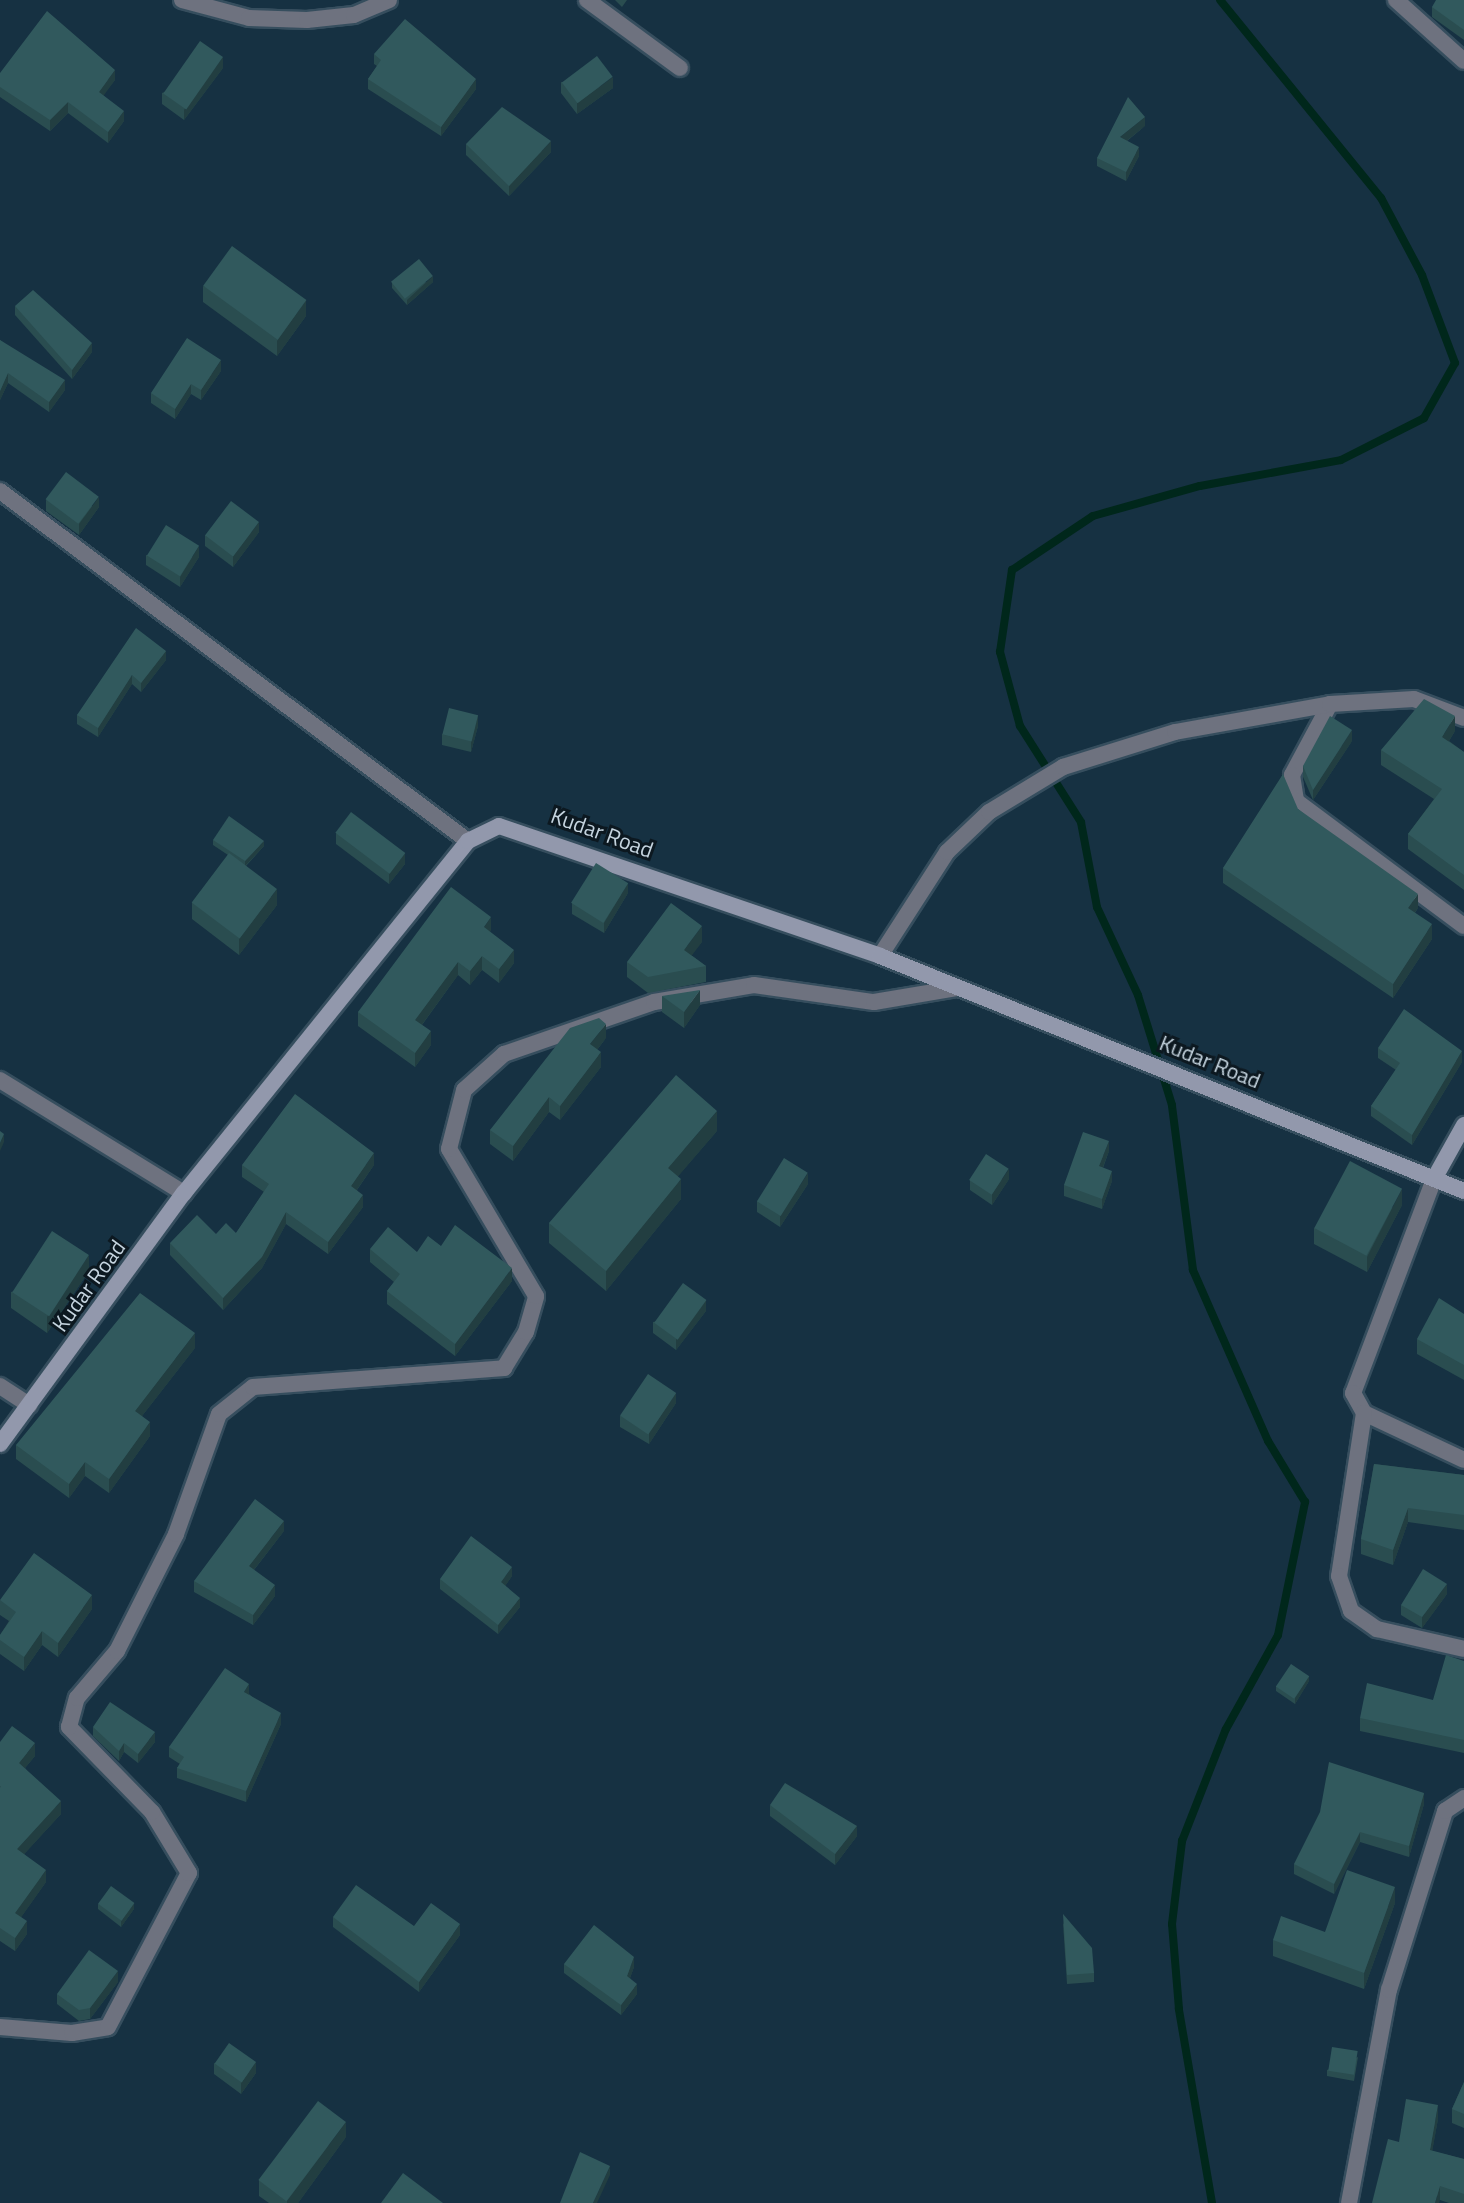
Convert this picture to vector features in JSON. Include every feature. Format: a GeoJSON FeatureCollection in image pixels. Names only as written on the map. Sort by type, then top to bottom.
{"type":"FeatureCollection","features":[{"type":"Feature","properties":{"kind":"street"},"geometry":{"type":"LineString","coordinates":[[182,0],[249,18],[307,20],[354,15],[389,0]]}},
{"type":"Feature","properties":{"kind":"street"},"geometry":{"type":"LineString","coordinates":[[587,0],[680,68]]}},
{"type":"Feature","properties":{"kind":"street"},"geometry":{"type":"LineString","coordinates":[[1396,0],[1464,61]]}},
{"type":"Feature","properties":{"kind":"street"},"geometry":{"type":"LineString","coordinates":[[0,491],[468,841]]}},
{"type":"Feature","properties":{"kind":"street"},"geometry":{"type":"LineString","coordinates":[[880,956],[947,852],[989,812],[1063,767],[1175,732],[1330,704],[1414,699],[1464,718]]}},
{"type":"Feature","properties":{"kind":"street"},"geometry":{"type":"LineString","coordinates":[[1330,704],[1292,775],[1296,801],[1464,926]]}},
{"type":"Feature","properties":{"kind":"street","name":"Kudar Road"},"geometry":{"type":"LineString","coordinates":[[0,1444],[184,1193],[468,841],[482,830],[517,826],[880,956],[1464,1191]]}},
{"type":"Feature","properties":{"kind":"street"},"geometry":{"type":"LineString","coordinates":[[0,2027],[72,2033],[108,2027],[189,1873],[152,1812],[69,1727],[77,1698],[117,1651],[169,1548],[219,1414],[253,1387],[504,1368],[526,1332],[536,1296],[449,1149],[464,1090],[504,1054],[654,1002],[754,985],[874,1002],[958,988]]}},
{"type":"Feature","properties":{"kind":"street"},"geometry":{"type":"LineString","coordinates":[[0,1080],[184,1193]]}},
{"type":"Feature","properties":{"kind":"street"},"geometry":{"type":"LineString","coordinates":[[1464,1125],[1434,1179],[1353,1384],[1364,1413],[1339,1576],[1351,1611],[1377,1629],[1464,1649]]}},
{"type":"Feature","properties":{"kind":"street"},"geometry":{"type":"LineString","coordinates":[[0,1386],[29,1405]]}},
{"type":"Feature","properties":{"kind":"street"},"geometry":{"type":"LineString","coordinates":[[1364,1413],[1464,1460]]}},
{"type":"Feature","properties":{"kind":"street"},"geometry":{"type":"LineString","coordinates":[[1349,2203],[1389,1990],[1445,1811],[1464,1798]]}},
{"type":"Feature","properties":{"kind":"building"},"geometry":{"type":"Polygon","coordinates":[[[1436,0],[1464,0],[1464,30],[1432,7],[1436,0]]]}},
{"type":"Feature","properties":{"kind":"building"},"geometry":{"type":"Polygon","coordinates":[[[47,11],[115,70],[99,92],[124,111],[108,132],[68,102],[50,120],[0,87],[0,73],[47,11]]]}},
{"type":"Feature","properties":{"kind":"building"},"geometry":{"type":"Polygon","coordinates":[[[405,19],[476,79],[441,127],[368,79],[381,60],[374,54],[405,19]]]}},
{"type":"Feature","properties":{"kind":"building"},"geometry":{"type":"Polygon","coordinates":[[[200,41],[223,57],[186,109],[163,93],[200,41]]]}},
{"type":"Feature","properties":{"kind":"building"},"geometry":{"type":"Polygon","coordinates":[[[597,56],[613,77],[578,103],[562,82],[597,56]]]}},
{"type":"Feature","properties":{"kind":"building"},"geometry":{"type":"Polygon","coordinates":[[[1128,97],[1145,117],[1120,137],[1139,147],[1126,172],[1097,158],[1128,97]]]}},
{"type":"Feature","properties":{"kind":"building"},"geometry":{"type":"Polygon","coordinates":[[[502,107],[551,141],[509,186],[466,144],[502,107]]]}},
{"type":"Feature","properties":{"kind":"building"},"geometry":{"type":"Polygon","coordinates":[[[232,246],[306,300],[278,340],[203,286],[232,246]]]}},
{"type":"Feature","properties":{"kind":"building"},"geometry":{"type":"Polygon","coordinates":[[[419,259],[433,276],[405,299],[391,282],[419,259]]]}},
{"type":"Feature","properties":{"kind":"building"},"geometry":{"type":"Polygon","coordinates":[[[33,290],[92,343],[72,370],[15,306],[33,290]]]}},
{"type":"Feature","properties":{"kind":"building"},"geometry":{"type":"Polygon","coordinates":[[[187,338],[221,360],[201,390],[191,384],[175,409],[151,393],[187,338]]]}},
{"type":"Feature","properties":{"kind":"building"},"geometry":{"type":"Polygon","coordinates":[[[0,340],[65,380],[49,402],[8,373],[0,391],[0,340]]]}},
{"type":"Feature","properties":{"kind":"building"},"geometry":{"type":"Polygon","coordinates":[[[66,472],[99,497],[78,524],[46,499],[66,472]]]}},
{"type":"Feature","properties":{"kind":"building"},"geometry":{"type":"Polygon","coordinates":[[[231,501],[259,522],[233,556],[205,535],[231,501]]]}},
{"type":"Feature","properties":{"kind":"building"},"geometry":{"type":"Polygon","coordinates":[[[166,525],[199,546],[180,576],[147,556],[166,525]]]}},
{"type":"Feature","properties":{"kind":"building"},"geometry":{"type":"Polygon","coordinates":[[[136,628],[166,651],[141,683],[132,675],[98,728],[77,715],[136,628]]]}},
{"type":"Feature","properties":{"kind":"building"},"geometry":{"type":"Polygon","coordinates":[[[1424,699],[1455,716],[1442,737],[1464,752],[1464,875],[1408,834],[1442,789],[1381,750],[1424,699]]]}},
{"type":"Feature","properties":{"kind":"building"},"geometry":{"type":"Polygon","coordinates":[[[449,708],[478,715],[472,741],[442,734],[449,708]]]}},
{"type":"Feature","properties":{"kind":"building"},"geometry":{"type":"Polygon","coordinates":[[[1330,716],[1352,730],[1313,790],[1303,766],[1330,716]]]}},
{"type":"Feature","properties":{"kind":"building"},"geometry":{"type":"Polygon","coordinates":[[[1283,774],[1298,809],[1418,894],[1408,908],[1432,924],[1393,984],[1223,868],[1283,774]]]}},
{"type":"Feature","properties":{"kind":"building"},"geometry":{"type":"Polygon","coordinates":[[[351,812],[405,853],[390,874],[335,833],[351,812]]]}},
{"type":"Feature","properties":{"kind":"building"},"geometry":{"type":"Polygon","coordinates":[[[229,816],[264,841],[245,861],[213,840],[229,816]]]}},
{"type":"Feature","properties":{"kind":"building"},"geometry":{"type":"Polygon","coordinates":[[[229,853],[277,889],[240,939],[192,903],[229,853]]]}},
{"type":"Feature","properties":{"kind":"building"},"geometry":{"type":"Polygon","coordinates":[[[596,863],[628,883],[603,923],[571,903],[596,863]]]}},
{"type":"Feature","properties":{"kind":"building"},"geometry":{"type":"Polygon","coordinates":[[[451,887],[491,917],[484,927],[514,950],[499,969],[482,956],[470,971],[458,962],[415,1020],[431,1031],[415,1053],[358,1012],[451,887]]]}},
{"type":"Feature","properties":{"kind":"building"},"geometry":{"type":"Polygon","coordinates":[[[671,903],[702,926],[684,950],[706,966],[648,977],[627,962],[671,903]]]}},
{"type":"Feature","properties":{"kind":"building"},"geometry":{"type":"Polygon","coordinates":[[[700,990],[684,1012],[662,996],[700,990]]]}},
{"type":"Feature","properties":{"kind":"building"},"geometry":{"type":"Polygon","coordinates":[[[1404,1009],[1462,1051],[1412,1135],[1371,1106],[1400,1063],[1378,1048],[1404,1009]]]}},
{"type":"Feature","properties":{"kind":"building"},"geometry":{"type":"Polygon","coordinates":[[[599,1018],[606,1024],[590,1044],[601,1052],[560,1106],[549,1097],[513,1146],[490,1130],[570,1028],[599,1018]]]}},
{"type":"Feature","properties":{"kind":"building"},"geometry":{"type":"Polygon","coordinates":[[[676,1075],[717,1111],[668,1168],[681,1179],[606,1271],[549,1223],[676,1075]]]}},
{"type":"Feature","properties":{"kind":"building"},"geometry":{"type":"Polygon","coordinates":[[[295,1094],[374,1153],[351,1186],[363,1195],[328,1242],[286,1212],[262,1257],[223,1298],[170,1243],[197,1215],[216,1234],[226,1223],[236,1233],[269,1184],[242,1165],[295,1094]]]}},
{"type":"Feature","properties":{"kind":"building"},"geometry":{"type":"Polygon","coordinates":[[[1083,1132],[1109,1141],[1099,1166],[1112,1171],[1102,1199],[1064,1185],[1083,1132]]]}},
{"type":"Feature","properties":{"kind":"building"},"geometry":{"type":"Polygon","coordinates":[[[986,1154],[1009,1169],[992,1195],[969,1180],[986,1154]]]}},
{"type":"Feature","properties":{"kind":"building"},"geometry":{"type":"Polygon","coordinates":[[[784,1158],[808,1173],[781,1216],[757,1201],[784,1158]]]}},
{"type":"Feature","properties":{"kind":"building"},"geometry":{"type":"Polygon","coordinates":[[[1350,1161],[1402,1189],[1366,1256],[1314,1228],[1350,1161]]]}},
{"type":"Feature","properties":{"kind":"building"},"geometry":{"type":"Polygon","coordinates":[[[455,1225],[512,1268],[455,1344],[387,1291],[400,1274],[370,1249],[388,1227],[417,1252],[428,1236],[441,1246],[455,1225]]]}},
{"type":"Feature","properties":{"kind":"building"},"geometry":{"type":"Polygon","coordinates":[[[52,1231],[89,1255],[49,1316],[12,1292],[52,1231]]]}},
{"type":"Feature","properties":{"kind":"building"},"geometry":{"type":"Polygon","coordinates":[[[683,1283],[706,1300],[678,1340],[654,1323],[683,1283]]]}},
{"type":"Feature","properties":{"kind":"building"},"geometry":{"type":"Polygon","coordinates":[[[140,1293],[195,1333],[135,1411],[150,1422],[109,1479],[85,1462],[69,1484],[16,1445],[140,1293]]]}},
{"type":"Feature","properties":{"kind":"building"},"geometry":{"type":"Polygon","coordinates":[[[1439,1298],[1464,1314],[1464,1365],[1417,1339],[1439,1298]]]}},
{"type":"Feature","properties":{"kind":"building"},"geometry":{"type":"Polygon","coordinates":[[[648,1374],[676,1393],[648,1434],[620,1415],[648,1374]]]}},
{"type":"Feature","properties":{"kind":"building"},"geometry":{"type":"Polygon","coordinates":[[[1374,1464],[1464,1475],[1464,1515],[1408,1508],[1393,1550],[1361,1539],[1374,1464]]]}},
{"type":"Feature","properties":{"kind":"building"},"geometry":{"type":"Polygon","coordinates":[[[255,1499],[284,1521],[249,1566],[275,1585],[253,1615],[194,1581],[255,1499]]]}},
{"type":"Feature","properties":{"kind":"building"},"geometry":{"type":"Polygon","coordinates":[[[471,1536],[512,1567],[501,1582],[520,1598],[498,1625],[440,1579],[471,1536]]]}},
{"type":"Feature","properties":{"kind":"building"},"geometry":{"type":"Polygon","coordinates":[[[34,1553],[92,1595],[58,1643],[42,1631],[24,1657],[0,1640],[0,1635],[16,1612],[0,1600],[34,1553]]]}},
{"type":"Feature","properties":{"kind":"building"},"geometry":{"type":"Polygon","coordinates":[[[1423,1569],[1447,1584],[1422,1617],[1401,1605],[1423,1569]]]}},
{"type":"Feature","properties":{"kind":"building"},"geometry":{"type":"Polygon","coordinates":[[[1446,1655],[1464,1661],[1464,1740],[1360,1718],[1367,1683],[1433,1700],[1446,1655]]]}},
{"type":"Feature","properties":{"kind":"building"},"geometry":{"type":"Polygon","coordinates":[[[1291,1664],[1309,1676],[1294,1699],[1276,1686],[1291,1664]]]}},
{"type":"Feature","properties":{"kind":"building"},"geometry":{"type":"Polygon","coordinates":[[[225,1668],[249,1684],[244,1692],[281,1713],[246,1791],[177,1768],[184,1757],[169,1747],[225,1668]]]}},
{"type":"Feature","properties":{"kind":"building"},"geometry":{"type":"Polygon","coordinates":[[[110,1702],[155,1732],[138,1754],[124,1743],[119,1751],[93,1727],[110,1702]]]}},
{"type":"Feature","properties":{"kind":"building"},"geometry":{"type":"Polygon","coordinates":[[[12,1726],[35,1743],[19,1763],[61,1801],[17,1849],[46,1870],[15,1913],[27,1921],[15,1938],[0,1928],[0,1742],[12,1726]]]}},
{"type":"Feature","properties":{"kind":"building"},"geometry":{"type":"Polygon","coordinates":[[[1329,1762],[1424,1793],[1409,1846],[1360,1832],[1334,1884],[1294,1864],[1320,1812],[1329,1762]]]}},
{"type":"Feature","properties":{"kind":"building"},"geometry":{"type":"Polygon","coordinates":[[[785,1783],[857,1826],[835,1854],[770,1805],[785,1783]]]}},
{"type":"Feature","properties":{"kind":"building"},"geometry":{"type":"Polygon","coordinates":[[[1347,1870],[1395,1887],[1364,1973],[1273,1940],[1281,1916],[1325,1932],[1347,1870]]]}},
{"type":"Feature","properties":{"kind":"building"},"geometry":{"type":"Polygon","coordinates":[[[356,1885],[414,1926],[431,1903],[460,1924],[419,1982],[333,1917],[356,1885]]]}},
{"type":"Feature","properties":{"kind":"building"},"geometry":{"type":"Polygon","coordinates":[[[111,1886],[134,1903],[122,1921],[98,1904],[111,1886]]]}},
{"type":"Feature","properties":{"kind":"building"},"geometry":{"type":"Polygon","coordinates":[[[1063,1914],[1092,1948],[1094,1973],[1067,1975],[1063,1914]]]}},
{"type":"Feature","properties":{"kind":"building"},"geometry":{"type":"Polygon","coordinates":[[[594,1925],[634,1957],[627,1976],[637,1984],[621,2005],[564,1964],[594,1925]]]}},
{"type":"Feature","properties":{"kind":"building"},"geometry":{"type":"Polygon","coordinates":[[[89,1950],[118,1971],[90,2008],[79,2010],[57,1994],[89,1950]]]}},
{"type":"Feature","properties":{"kind":"building"},"geometry":{"type":"Polygon","coordinates":[[[229,2043],[256,2062],[242,2082],[215,2063],[229,2043]]]}},
{"type":"Feature","properties":{"kind":"building"},"geometry":{"type":"Polygon","coordinates":[[[1332,2047],[1358,2051],[1354,2075],[1328,2071],[1332,2047]]]}},
{"type":"Feature","properties":{"kind":"building"},"geometry":{"type":"Polygon","coordinates":[[[1464,2082],[1464,2114],[1452,2109],[1464,2082]]]}},
{"type":"Feature","properties":{"kind":"building"},"geometry":{"type":"Polygon","coordinates":[[[1406,2099],[1438,2105],[1430,2150],[1464,2159],[1464,2194],[1440,2186],[1435,2203],[1372,2203],[1388,2139],[1399,2142],[1406,2099]]]}},
{"type":"Feature","properties":{"kind":"building"},"geometry":{"type":"Polygon","coordinates":[[[318,2101],[346,2122],[286,2201],[258,2180],[318,2101]]]}},
{"type":"Feature","properties":{"kind":"building"},"geometry":{"type":"Polygon","coordinates":[[[580,2152],[610,2166],[593,2203],[560,2203],[580,2152]]]}},
{"type":"Feature","properties":{"kind":"building"},"geometry":{"type":"Polygon","coordinates":[[[403,2173],[443,2203],[381,2203],[403,2173]]]}},
{"type":"Feature","properties":{"kind":"waterway"},"geometry":{"type":"LineString","coordinates":[[1212,2203],[1179,2009],[1172,1924],[1182,1841],[1226,1729],[1278,1635],[1305,1502],[1268,1441],[1193,1270],[1172,1105],[1138,995],[1097,907],[1081,822],[1020,726],[1000,652],[1012,570],[1093,516],[1200,486],[1341,460],[1424,418],[1455,363],[1422,275],[1381,198],[1220,0]]}}]}
